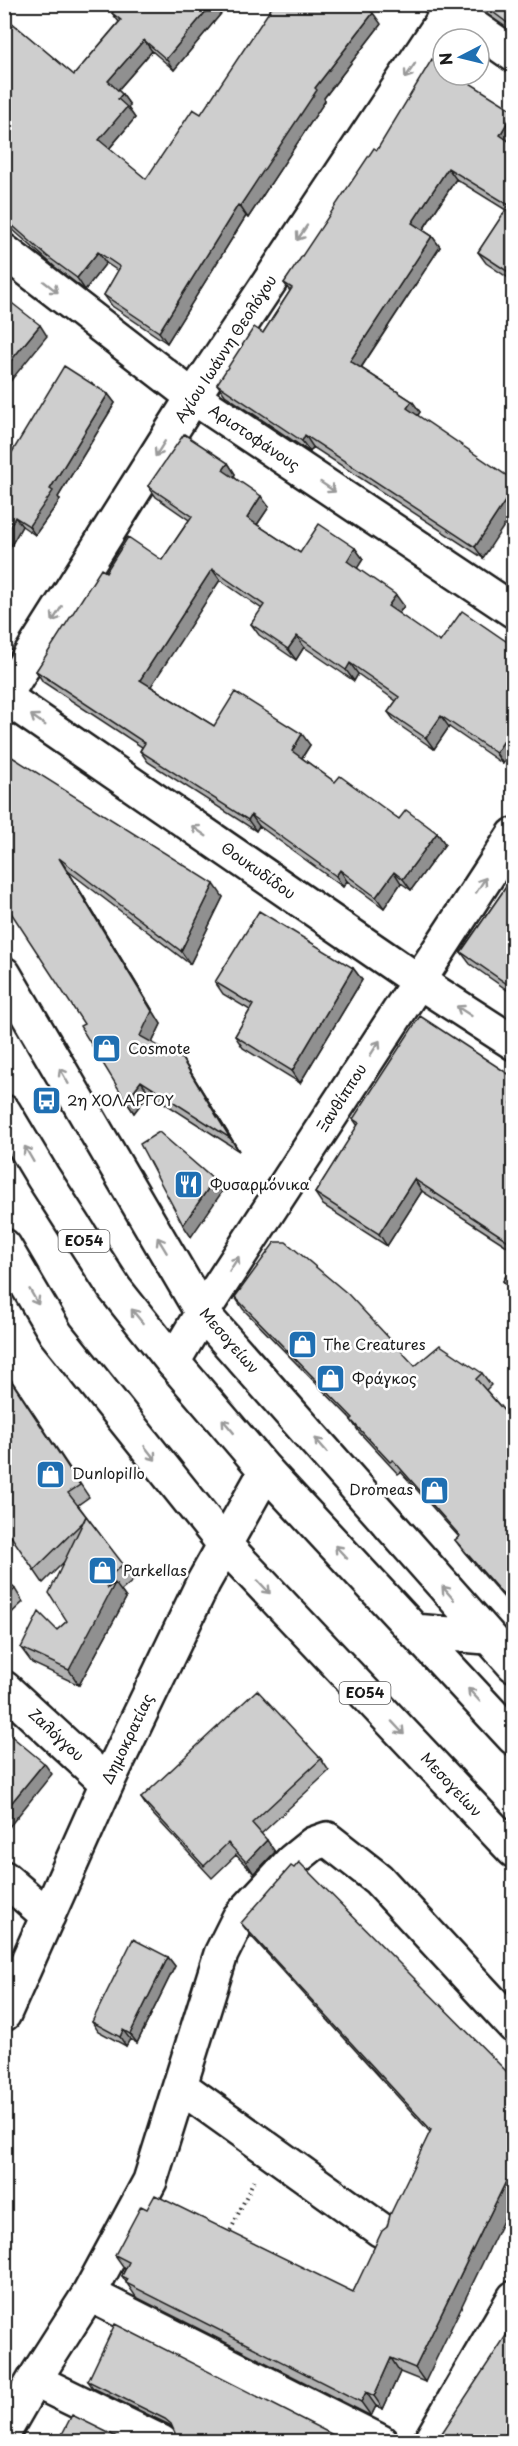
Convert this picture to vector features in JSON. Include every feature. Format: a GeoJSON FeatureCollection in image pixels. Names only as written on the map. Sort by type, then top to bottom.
{"type":"FeatureCollection","features":[{"type":"Feature","properties":{"kind":"street"},"geometry":{"type":"LineString","coordinates":[[448,7],[513,55]]}},
{"type":"Feature","properties":{"kind":"street","name":"Αγίου Ιωάννη Θεολόγου"},"geometry":{"type":"LineString","coordinates":[[5,697],[193,397],[448,7]]}},
{"type":"Feature","properties":{"kind":"street","name":"Αριστοφάνους"},"geometry":{"type":"LineString","coordinates":[[4,251],[193,397],[513,611]]}},
{"type":"Feature","properties":{"kind":"street","name":"Θουκυδίδου"},"geometry":{"type":"LineString","coordinates":[[5,697],[418,981],[513,1043]]}},
{"type":"Feature","properties":{"kind":"street","name":"Ξανθίππου"},"geometry":{"type":"LineString","coordinates":[[173,1362],[202,1313],[513,835]]}},
{"type":"Feature","properties":{"kind":"street","name":"Μεσογείων"},"geometry":{"type":"LineString","coordinates":[[4,974],[202,1313],[513,1665]]}},
{"type":"Feature","properties":{"kind":"street","name":"ΕΟ54"},"geometry":{"type":"LineString","coordinates":[[4,1112],[115,1289],[173,1362],[266,1471],[513,1738]]}},
{"type":"Feature","properties":{"kind":"street","name":"Μεσογείων"},"geometry":{"type":"LineString","coordinates":[[4,1246],[56,1334],[224,1544],[511,1841]]}},
{"type":"Feature","properties":{"kind":"street","name":"Δημοκρατίας"},"geometry":{"type":"LineString","coordinates":[[4,2014],[107,1783],[224,1544],[266,1471]]}},
{"type":"Feature","properties":{"kind":"street"},"geometry":{"type":"LineString","coordinates":[[414,1631],[486,1637]]}},
{"type":"Feature","properties":{"kind":"street","name":"Ζαλόγγου"},"geometry":{"type":"LineString","coordinates":[[4,1688],[107,1783]]}},
{"type":"Feature","properties":{"kind":"street"},"geometry":{"type":"LineString","coordinates":[[4,2432],[89,2294],[150,2181],[221,1954],[238,1918],[292,1861],[313,1844],[327,1839],[378,1879],[513,2026]]}},
{"type":"Feature","properties":{"kind":"street"},"geometry":{"type":"LineString","coordinates":[[4,1878],[48,1916]]}},
{"type":"Feature","properties":{"kind":"street"},"geometry":{"type":"LineString","coordinates":[[180,2086],[381,2230]]}},
{"type":"Feature","properties":{"kind":"street"},"geometry":{"type":"LineString","coordinates":[[89,2294],[381,2442]]}},
{"type":"Feature","properties":{"kind":"street"},"geometry":{"type":"LineString","coordinates":[[430,2442],[513,2298]]}},
{"type":"Feature","properties":{"kind":"street"},"geometry":{"type":"LineString","coordinates":[[34,2380],[161,2442]]}},
{"type":"Feature","properties":{"kind":"path"},"geometry":{"type":"LineString","coordinates":[[224,2245],[269,2150]]}},
{"type":"Feature","properties":{"kind":"building"},"geometry":{"type":"Polygon","coordinates":[[[119,4],[212,4],[166,59],[144,40],[108,81],[122,94],[118,99],[127,107],[99,140],[146,179],[193,109],[201,114],[274,4],[362,4],[373,13],[315,88],[317,90],[240,206],[238,205],[159,332],[104,295],[120,267],[98,252],[77,278],[47,256],[4,218],[4,16],[74,75],[121,20],[112,13],[119,4]]]}},
{"type":"Feature","properties":{"kind":"building"},"geometry":{"type":"Polygon","coordinates":[[[482,4],[513,4],[513,27],[482,4]]]}},
{"type":"Feature","properties":{"kind":"building"},"geometry":{"type":"Polygon","coordinates":[[[431,61],[431,87],[476,87],[513,110],[500,135],[513,144],[513,275],[478,252],[509,205],[448,168],[412,223],[432,236],[350,361],[412,401],[407,408],[513,480],[513,489],[475,547],[305,435],[302,441],[217,384],[254,327],[263,333],[292,288],[284,283],[374,148],[377,150],[431,61]]]}},
{"type":"Feature","properties":{"kind":"building"},"geometry":{"type":"Polygon","coordinates":[[[4,297],[40,325],[4,369],[4,297]]]}},
{"type":"Feature","properties":{"kind":"building"},"geometry":{"type":"Polygon","coordinates":[[[64,366],[108,394],[50,489],[53,491],[29,526],[15,517],[4,537],[4,457],[8,459],[64,366]]]}},
{"type":"Feature","properties":{"kind":"building"},"geometry":{"type":"Polygon","coordinates":[[[184,434],[228,463],[223,470],[261,496],[247,518],[300,553],[319,524],[355,548],[347,561],[396,595],[388,606],[440,642],[462,611],[513,646],[513,727],[496,753],[441,716],[426,738],[388,712],[399,697],[350,663],[346,670],[297,636],[288,649],[251,624],[264,605],[212,569],[140,680],[214,726],[235,692],[302,734],[292,751],[335,782],[340,776],[399,819],[406,810],[437,833],[403,879],[394,872],[376,897],[340,870],[336,876],[251,815],[248,820],[140,751],[145,743],[36,671],[101,569],[106,572],[128,537],[162,560],[192,516],[148,486],[184,434]]]}},
{"type":"Feature","properties":{"kind":"building"},"geometry":{"type":"Polygon","coordinates":[[[4,752],[214,884],[181,951],[59,858],[152,1011],[140,1036],[182,1059],[230,1138],[141,1081],[126,1101],[80,1026],[84,1024],[4,902],[4,752]]]}},
{"type":"Feature","properties":{"kind":"building"},"geometry":{"type":"Polygon","coordinates":[[[513,877],[513,988],[461,952],[513,877]]]}},
{"type":"Feature","properties":{"kind":"building"},"geometry":{"type":"Polygon","coordinates":[[[259,911],[353,968],[292,1071],[235,1036],[253,1005],[215,982],[259,911]]]}},
{"type":"Feature","properties":{"kind":"building"},"geometry":{"type":"Polygon","coordinates":[[[420,1016],[513,1077],[511,1103],[513,1104],[513,1244],[414,1179],[379,1234],[315,1193],[359,1123],[353,1119],[420,1016]]]}},
{"type":"Feature","properties":{"kind":"building"},"geometry":{"type":"Polygon","coordinates":[[[159,1132],[214,1180],[183,1225],[140,1144],[159,1132]]]}},
{"type":"Feature","properties":{"kind":"building"},"geometry":{"type":"Polygon","coordinates":[[[275,1242],[286,1242],[348,1294],[415,1366],[440,1345],[482,1373],[476,1379],[513,1421],[513,1606],[455,1540],[460,1536],[393,1460],[390,1462],[351,1420],[353,1418],[235,1297],[275,1242]]]}},
{"type":"Feature","properties":{"kind":"building"},"geometry":{"type":"Polygon","coordinates":[[[513,1264],[513,1288],[503,1281],[513,1264]]]}},
{"type":"Feature","properties":{"kind":"building"},"geometry":{"type":"Polygon","coordinates":[[[4,1370],[80,1485],[68,1493],[86,1516],[84,1521],[34,1570],[4,1526],[4,1370]]]}},
{"type":"Feature","properties":{"kind":"building"},"geometry":{"type":"Polygon","coordinates":[[[86,1516],[123,1564],[105,1581],[108,1588],[115,1583],[69,1670],[21,1648],[39,1612],[57,1630],[67,1621],[49,1593],[86,1516]]]}},
{"type":"Feature","properties":{"kind":"building"},"geometry":{"type":"Polygon","coordinates":[[[4,1579],[15,1589],[4,1599],[4,1579]]]}},
{"type":"Feature","properties":{"kind":"building"},"geometry":{"type":"Polygon","coordinates":[[[257,1690],[321,1759],[252,1823],[267,1840],[246,1862],[228,1843],[204,1866],[141,1798],[257,1690]]]}},
{"type":"Feature","properties":{"kind":"building"},"geometry":{"type":"Polygon","coordinates":[[[4,1730],[44,1763],[4,1812],[4,1730]]]}},
{"type":"Feature","properties":{"kind":"building"},"geometry":{"type":"Polygon","coordinates":[[[299,1862],[513,2078],[513,2167],[415,2368],[391,2358],[374,2396],[366,2392],[361,2402],[126,2283],[128,2279],[122,2276],[129,2262],[115,2255],[141,2206],[147,2209],[155,2195],[353,2292],[382,2231],[387,2227],[390,2215],[431,2130],[241,1923],[291,1866],[294,1868],[299,1862]]]}},
{"type":"Feature","properties":{"kind":"building"},"geometry":{"type":"Polygon","coordinates":[[[133,1939],[168,1957],[130,2034],[123,2030],[120,2037],[92,2022],[133,1939]]]}},
{"type":"Feature","properties":{"kind":"building"},"geometry":{"type":"Polygon","coordinates":[[[115,2324],[347,2442],[173,2442],[175,2433],[171,2424],[165,2419],[88,2381],[115,2324]]]}},
{"type":"Feature","properties":{"kind":"building"},"geometry":{"type":"Polygon","coordinates":[[[513,2325],[513,2442],[436,2442],[513,2325]]]}},
{"type":"Feature","properties":{"kind":"building"},"geometry":{"type":"Polygon","coordinates":[[[72,2415],[127,2442],[58,2442],[72,2415]]]}},
{"type":"Feature","properties":{"kind":"place","name":"Cosmote"},"geometry":{"type":"Point","coordinates":[107,1049]}},
{"type":"Feature","properties":{"kind":"place","name":"2η ΧΟΛΑΡΓΟΥ"},"geometry":{"type":"Point","coordinates":[46,1101]}},
{"type":"Feature","properties":{"kind":"place","name":"Φυσαρμόνικα"},"geometry":{"type":"Point","coordinates":[189,1185]}},
{"type":"Feature","properties":{"kind":"place","name":"The Creatures"},"geometry":{"type":"Point","coordinates":[302,1345]}},
{"type":"Feature","properties":{"kind":"place","name":"Φράγκος"},"geometry":{"type":"Point","coordinates":[331,1379]}},
{"type":"Feature","properties":{"kind":"place","name":"Dunlopillo"},"geometry":{"type":"Point","coordinates":[51,1474]}},
{"type":"Feature","properties":{"kind":"place","name":"Dromeas"},"geometry":{"type":"Point","coordinates":[434,1490]}},
{"type":"Feature","properties":{"kind":"place","name":"Parkellas"},"geometry":{"type":"Point","coordinates":[102,1571]}}]}
